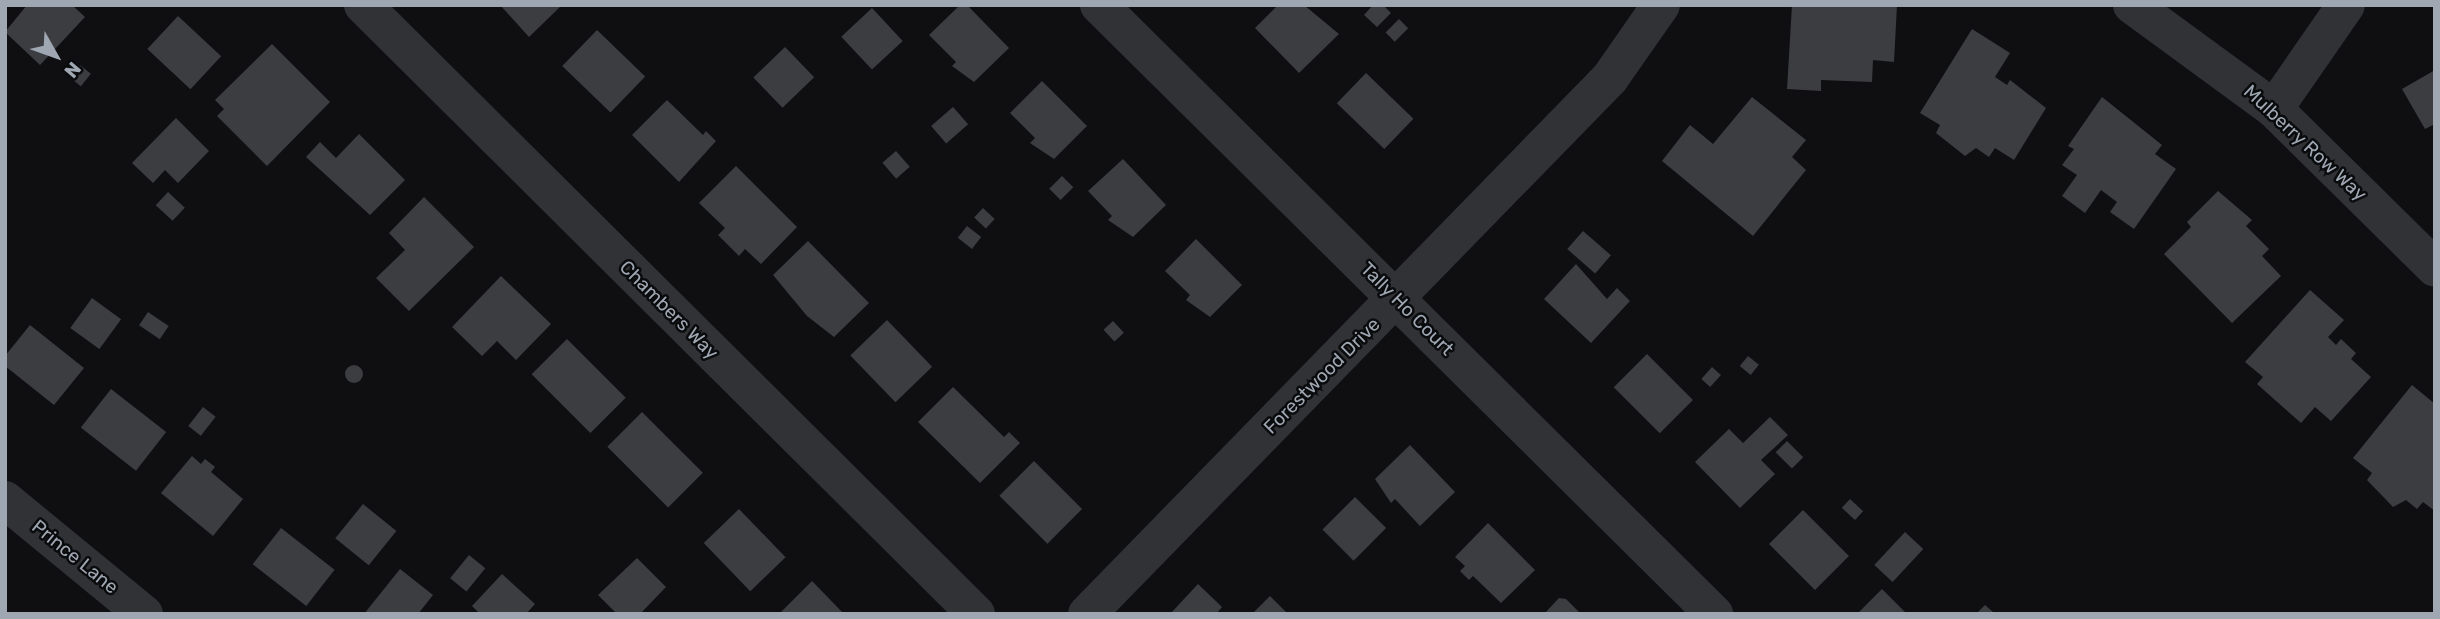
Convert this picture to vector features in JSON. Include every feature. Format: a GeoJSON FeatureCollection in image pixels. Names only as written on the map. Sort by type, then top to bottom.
{"type":"FeatureCollection","features":[{"type":"Feature","properties":{"kind":"street","name":"Chambers Way"},"geometry":{"type":"LineString","coordinates":[[363,5],[976,614]]}},
{"type":"Feature","properties":{"kind":"street","name":"Tally Ho Court"},"geometry":{"type":"LineString","coordinates":[[1099,5],[1714,614]]}},
{"type":"Feature","properties":{"kind":"street","name":"Forestwood Drive"},"geometry":{"type":"LineString","coordinates":[[1087,614],[1398,299],[1610,78],[1661,5]]}},
{"type":"Feature","properties":{"kind":"street","name":"Mulberry Row Way"},"geometry":{"type":"LineString","coordinates":[[2132,5],[2198,49],[2274,109],[2435,268]]}},
{"type":"Feature","properties":{"kind":"street"},"geometry":{"type":"LineString","coordinates":[[2274,109],[2346,5]]}},
{"type":"Feature","properties":{"kind":"street","name":"Prince Lane"},"geometry":{"type":"LineString","coordinates":[[5,500],[144,614]]}},
{"type":"Feature","properties":{"kind":"building"},"geometry":{"type":"Polygon","coordinates":[[[27,5],[72,5],[85,17],[40,65],[5,32],[27,5]]]}},
{"type":"Feature","properties":{"kind":"building"},"geometry":{"type":"Polygon","coordinates":[[[500,5],[562,5],[529,37],[500,5]]]}},
{"type":"Feature","properties":{"kind":"building"},"geometry":{"type":"Polygon","coordinates":[[[960,5],[967,5],[1009,48],[974,82],[952,66],[956,62],[929,35],[960,5]]]}},
{"type":"Feature","properties":{"kind":"building"},"geometry":{"type":"Polygon","coordinates":[[[1278,5],[1304,5],[1339,34],[1299,73],[1255,28],[1278,5]]]}},
{"type":"Feature","properties":{"kind":"building"},"geometry":{"type":"Polygon","coordinates":[[[1373,5],[1383,5],[1391,13],[1377,27],[1364,15],[1373,5]]]}},
{"type":"Feature","properties":{"kind":"building"},"geometry":{"type":"Polygon","coordinates":[[[1792,5],[1897,5],[1894,62],[1873,60],[1872,82],[1821,80],[1821,91],[1787,89],[1792,5]]]}},
{"type":"Feature","properties":{"kind":"building"},"geometry":{"type":"Polygon","coordinates":[[[872,8],[903,41],[872,70],[841,37],[872,8]]]}},
{"type":"Feature","properties":{"kind":"building"},"geometry":{"type":"Polygon","coordinates":[[[178,16],[221,56],[190,89],[147,49],[178,16]]]}},
{"type":"Feature","properties":{"kind":"building"},"geometry":{"type":"Polygon","coordinates":[[[1399,19],[1408,28],[1395,42],[1386,32],[1399,19]]]}},
{"type":"Feature","properties":{"kind":"building"},"geometry":{"type":"Polygon","coordinates":[[[1972,29],[2010,53],[1995,77],[2007,85],[2010,80],[2046,108],[2014,160],[1995,148],[1989,157],[1976,148],[1965,156],[1936,133],[1940,125],[1920,113],[1972,29]]]}},
{"type":"Feature","properties":{"kind":"building"},"geometry":{"type":"Polygon","coordinates":[[[597,30],[645,77],[610,113],[562,66],[597,30]]]}},
{"type":"Feature","properties":{"kind":"building"},"geometry":{"type":"Polygon","coordinates":[[[272,44],[330,102],[267,166],[217,116],[224,109],[215,100],[272,44]]]}},
{"type":"Feature","properties":{"kind":"building"},"geometry":{"type":"Polygon","coordinates":[[[785,47],[814,77],[783,108],[753,78],[785,47]]]}},
{"type":"Feature","properties":{"kind":"building"},"geometry":{"type":"Polygon","coordinates":[[[80,65],[91,74],[81,86],[70,77],[80,65]]]}},
{"type":"Feature","properties":{"kind":"building"},"geometry":{"type":"Polygon","coordinates":[[[2435,70],[2435,124],[2425,129],[2402,89],[2435,70]]]}},
{"type":"Feature","properties":{"kind":"building"},"geometry":{"type":"Polygon","coordinates":[[[1366,73],[1413,119],[1384,149],[1337,103],[1366,73]]]}},
{"type":"Feature","properties":{"kind":"building"},"geometry":{"type":"Polygon","coordinates":[[[1042,81],[1087,126],[1054,159],[1030,143],[1035,138],[1010,113],[1042,81]]]}},
{"type":"Feature","properties":{"kind":"building"},"geometry":{"type":"Polygon","coordinates":[[[1752,97],[1806,140],[1792,157],[1806,170],[1753,236],[1662,161],[1690,125],[1713,144],[1752,97]]]}},
{"type":"Feature","properties":{"kind":"building"},"geometry":{"type":"Polygon","coordinates":[[[2102,97],[2162,145],[2155,154],[2176,169],[2134,229],[2110,212],[2117,202],[2101,190],[2085,213],[2062,196],[2077,175],[2062,165],[2074,149],[2068,146],[2102,97]]]}},
{"type":"Feature","properties":{"kind":"building"},"geometry":{"type":"Polygon","coordinates":[[[667,100],[703,135],[706,131],[716,141],[679,182],[632,135],[667,100]]]}},
{"type":"Feature","properties":{"kind":"building"},"geometry":{"type":"Polygon","coordinates":[[[953,107],[968,124],[946,143],[931,126],[953,107]]]}},
{"type":"Feature","properties":{"kind":"building"},"geometry":{"type":"Polygon","coordinates":[[[176,118],[209,151],[178,183],[165,170],[153,183],[132,163],[176,118]]]}},
{"type":"Feature","properties":{"kind":"building"},"geometry":{"type":"Polygon","coordinates":[[[359,134],[405,180],[370,215],[306,157],[320,142],[336,158],[359,134]]]}},
{"type":"Feature","properties":{"kind":"building"},"geometry":{"type":"Polygon","coordinates":[[[896,151],[910,167],[896,179],[882,163],[896,151]]]}},
{"type":"Feature","properties":{"kind":"building"},"geometry":{"type":"Polygon","coordinates":[[[1123,159],[1166,205],[1133,237],[1108,220],[1112,216],[1088,191],[1123,159]]]}},
{"type":"Feature","properties":{"kind":"building"},"geometry":{"type":"Polygon","coordinates":[[[736,166],[797,227],[761,264],[745,249],[739,256],[718,235],[725,228],[699,203],[736,166]]]}},
{"type":"Feature","properties":{"kind":"building"},"geometry":{"type":"Polygon","coordinates":[[[1062,176],[1073,187],[1061,200],[1049,189],[1062,176]]]}},
{"type":"Feature","properties":{"kind":"building"},"geometry":{"type":"Polygon","coordinates":[[[2218,191],[2252,220],[2246,226],[2269,249],[2262,256],[2281,276],[2232,323],[2164,254],[2191,227],[2187,222],[2218,191]]]}},
{"type":"Feature","properties":{"kind":"building"},"geometry":{"type":"Polygon","coordinates":[[[168,192],[185,208],[173,221],[156,205],[168,192]]]}},
{"type":"Feature","properties":{"kind":"building"},"geometry":{"type":"Polygon","coordinates":[[[424,197],[474,247],[409,311],[376,278],[405,250],[389,233],[424,197]]]}},
{"type":"Feature","properties":{"kind":"building"},"geometry":{"type":"Polygon","coordinates":[[[983,208],[995,219],[986,228],[974,218],[983,208]]]}},
{"type":"Feature","properties":{"kind":"building"},"geometry":{"type":"Polygon","coordinates":[[[967,226],[981,237],[972,249],[958,238],[967,226]]]}},
{"type":"Feature","properties":{"kind":"building"},"geometry":{"type":"Polygon","coordinates":[[[1583,231],[1611,255],[1595,273],[1567,249],[1583,231]]]}},
{"type":"Feature","properties":{"kind":"building"},"geometry":{"type":"Polygon","coordinates":[[[1196,239],[1242,285],[1210,317],[1186,300],[1190,295],[1165,271],[1196,239]]]}},
{"type":"Feature","properties":{"kind":"building"},"geometry":{"type":"Polygon","coordinates":[[[808,241],[869,303],[834,337],[807,316],[773,275],[808,241]]]}},
{"type":"Feature","properties":{"kind":"building"},"geometry":{"type":"Polygon","coordinates":[[[1576,264],[1607,299],[1617,288],[1630,301],[1591,343],[1544,299],[1576,264]]]}},
{"type":"Feature","properties":{"kind":"building"},"geometry":{"type":"Polygon","coordinates":[[[501,276],[551,324],[516,360],[497,341],[482,356],[452,327],[501,276]]]}},
{"type":"Feature","properties":{"kind":"building"},"geometry":{"type":"Polygon","coordinates":[[[2310,290],[2344,320],[2328,337],[2336,345],[2341,339],[2356,353],[2351,359],[2371,377],[2331,421],[2315,407],[2301,423],[2257,384],[2263,377],[2245,362],[2310,290]]]}},
{"type":"Feature","properties":{"kind":"building"},"geometry":{"type":"Polygon","coordinates":[[[92,298],[121,319],[99,349],[70,328],[92,298]]]}},
{"type":"Feature","properties":{"kind":"building"},"geometry":{"type":"Polygon","coordinates":[[[148,312],[169,326],[160,339],[139,325],[148,312]]]}},
{"type":"Feature","properties":{"kind":"building"},"geometry":{"type":"Polygon","coordinates":[[[887,320],[932,367],[895,402],[850,355],[887,320]]]}},
{"type":"Feature","properties":{"kind":"building"},"geometry":{"type":"Polygon","coordinates":[[[1113,321],[1124,333],[1114,342],[1103,330],[1113,321]]]}},
{"type":"Feature","properties":{"kind":"building"},"geometry":{"type":"Polygon","coordinates":[[[30,325],[84,368],[54,405],[5,366],[5,356],[30,325]]]}},
{"type":"Feature","properties":{"kind":"building"},"geometry":{"type":"Polygon","coordinates":[[[567,339],[626,398],[590,433],[532,374],[567,339]]]}},
{"type":"Feature","properties":{"kind":"building"},"geometry":{"type":"Polygon","coordinates":[[[1647,354],[1693,400],[1660,433],[1614,387],[1647,354]]]}},
{"type":"Feature","properties":{"kind":"building"},"geometry":{"type":"Polygon","coordinates":[[[1748,356],[1759,365],[1751,375],[1740,366],[1748,356]]]}},
{"type":"Feature","properties":{"kind":"building"},"geometry":{"type":"Polygon","coordinates":[[[354,365],[360,368],[363,374],[360,380],[354,383],[348,380],[345,374],[348,368],[354,365]]]}},
{"type":"Feature","properties":{"kind":"building"},"geometry":{"type":"Polygon","coordinates":[[[1712,367],[1721,375],[1710,387],[1701,379],[1712,367]]]}},
{"type":"Feature","properties":{"kind":"building"},"geometry":{"type":"Polygon","coordinates":[[[2412,385],[2435,404],[2435,511],[2423,502],[2417,509],[2406,500],[2393,507],[2367,480],[2372,473],[2353,458],[2412,385]]]}},
{"type":"Feature","properties":{"kind":"building"},"geometry":{"type":"Polygon","coordinates":[[[953,387],[1004,437],[1009,432],[1020,443],[980,483],[918,422],[953,387]]]}},
{"type":"Feature","properties":{"kind":"building"},"geometry":{"type":"Polygon","coordinates":[[[111,389],[166,432],[136,471],[81,428],[111,389]]]}},
{"type":"Feature","properties":{"kind":"building"},"geometry":{"type":"Polygon","coordinates":[[[203,407],[216,417],[201,436],[188,426],[203,407]]]}},
{"type":"Feature","properties":{"kind":"building"},"geometry":{"type":"Polygon","coordinates":[[[642,412],[703,473],[668,507],[607,447],[642,412]]]}},
{"type":"Feature","properties":{"kind":"building"},"geometry":{"type":"Polygon","coordinates":[[[1770,417],[1788,435],[1761,460],[1775,474],[1740,508],[1695,462],[1729,429],[1743,443],[1770,417]]]}},
{"type":"Feature","properties":{"kind":"building"},"geometry":{"type":"Polygon","coordinates":[[[1787,441],[1803,457],[1792,469],[1776,452],[1787,441]]]}},
{"type":"Feature","properties":{"kind":"building"},"geometry":{"type":"Polygon","coordinates":[[[1410,445],[1455,492],[1420,526],[1395,499],[1391,503],[1375,479],[1410,445]]]}},
{"type":"Feature","properties":{"kind":"building"},"geometry":{"type":"Polygon","coordinates":[[[192,456],[201,464],[205,459],[215,467],[211,472],[243,499],[213,536],[161,493],[192,456]]]}},
{"type":"Feature","properties":{"kind":"building"},"geometry":{"type":"Polygon","coordinates":[[[1034,461],[1082,509],[1047,544],[999,496],[1034,461]]]}},
{"type":"Feature","properties":{"kind":"building"},"geometry":{"type":"Polygon","coordinates":[[[1355,497],[1386,528],[1354,561],[1322,530],[1355,497]]]}},
{"type":"Feature","properties":{"kind":"building"},"geometry":{"type":"Polygon","coordinates":[[[1850,499],[1863,511],[1855,520],[1842,508],[1850,499]]]}},
{"type":"Feature","properties":{"kind":"building"},"geometry":{"type":"Polygon","coordinates":[[[363,504],[396,531],[369,565],[335,538],[363,504]]]}},
{"type":"Feature","properties":{"kind":"building"},"geometry":{"type":"Polygon","coordinates":[[[739,509],[786,557],[750,591],[704,543],[739,509]]]}},
{"type":"Feature","properties":{"kind":"building"},"geometry":{"type":"Polygon","coordinates":[[[1803,510],[1849,556],[1815,590],[1769,544],[1803,510]]]}},
{"type":"Feature","properties":{"kind":"building"},"geometry":{"type":"Polygon","coordinates":[[[1488,523],[1535,570],[1501,603],[1473,576],[1469,580],[1460,571],[1465,566],[1455,557],[1488,523]]]}},
{"type":"Feature","properties":{"kind":"building"},"geometry":{"type":"Polygon","coordinates":[[[281,528],[335,570],[306,606],[253,564],[281,528]]]}},
{"type":"Feature","properties":{"kind":"building"},"geometry":{"type":"Polygon","coordinates":[[[1905,532],[1923,549],[1893,582],[1874,565],[1905,532]]]}},
{"type":"Feature","properties":{"kind":"building"},"geometry":{"type":"Polygon","coordinates":[[[469,555],[485,568],[466,592],[450,578],[469,555]]]}},
{"type":"Feature","properties":{"kind":"building"},"geometry":{"type":"Polygon","coordinates":[[[637,558],[666,587],[640,614],[617,614],[598,595],[637,558]]]}},
{"type":"Feature","properties":{"kind":"building"},"geometry":{"type":"Polygon","coordinates":[[[400,569],[433,595],[418,614],[364,614],[400,569]]]}},
{"type":"Feature","properties":{"kind":"building"},"geometry":{"type":"Polygon","coordinates":[[[502,574],[535,604],[526,614],[480,614],[472,606],[502,574]]]}},
{"type":"Feature","properties":{"kind":"building"},"geometry":{"type":"Polygon","coordinates":[[[812,581],[844,614],[779,614],[812,581]]]}},
{"type":"Feature","properties":{"kind":"building"},"geometry":{"type":"Polygon","coordinates":[[[1198,584],[1222,607],[1216,614],[1170,614],[1198,584]]]}},
{"type":"Feature","properties":{"kind":"building"},"geometry":{"type":"Polygon","coordinates":[[[1882,589],[1907,614],[1857,614],[1882,589]]]}},
{"type":"Feature","properties":{"kind":"building"},"geometry":{"type":"Polygon","coordinates":[[[1270,596],[1288,614],[1252,614],[1270,596]]]}},
{"type":"Feature","properties":{"kind":"building"},"geometry":{"type":"Polygon","coordinates":[[[1559,598],[1566,599],[1581,614],[1544,614],[1559,598]]]}},
{"type":"Feature","properties":{"kind":"building"},"geometry":{"type":"Polygon","coordinates":[[[1985,605],[1993,612],[1995,614],[1976,614],[1985,605]]]}}]}
